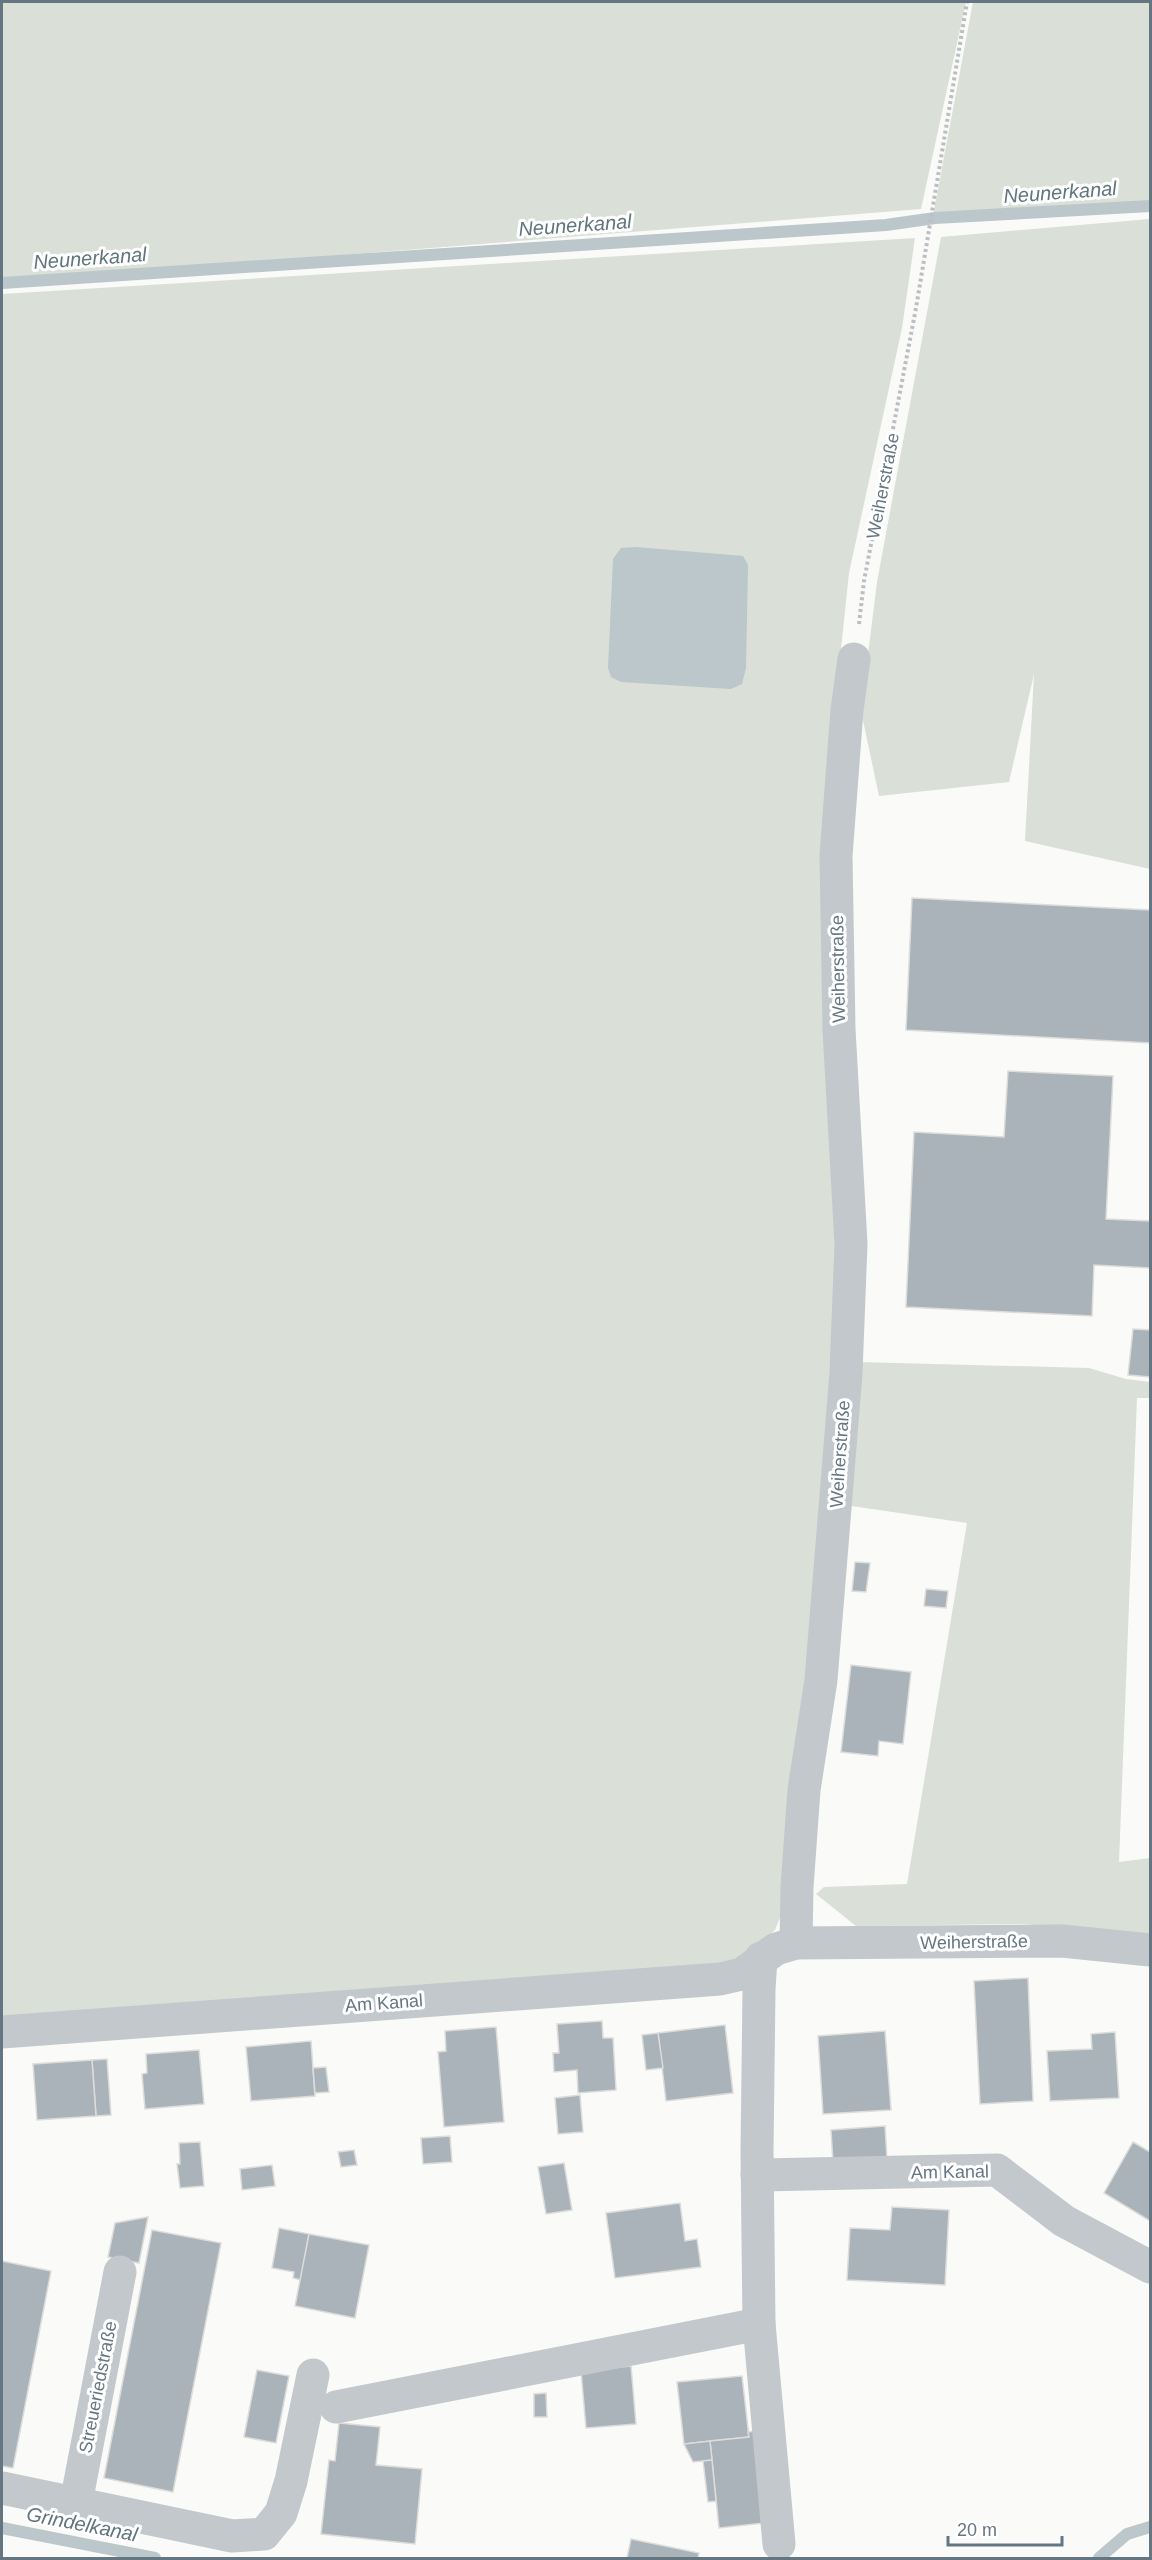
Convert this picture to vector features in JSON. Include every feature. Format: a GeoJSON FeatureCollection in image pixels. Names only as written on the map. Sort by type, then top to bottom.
{"type":"FeatureCollection","features":[{"type":"Feature","properties":{"kind":"street","name":"Weiherstraße"},"geometry":{"type":"LineString","coordinates":[[778,1950],[795,1924],[804,1790],[822,1668],[846,1373],[851,1244],[839,1029],[836,856],[847,710],[854,659]]}},
{"type":"Feature","properties":{"kind":"street","name":"Weiherstraße"},"geometry":{"type":"LineString","coordinates":[[778,1950],[1062,1941],[1150,1950]]}},
{"type":"Feature","properties":{"kind":"street","name":"Am Kanal"},"geometry":{"type":"LineString","coordinates":[[2,2032],[720,1979],[742,1974],[778,1950]]}},
{"type":"Feature","properties":{"kind":"street"},"geometry":{"type":"LineString","coordinates":[[778,1950],[759,1989],[757,2175],[759,2324],[779,2544]]}},
{"type":"Feature","properties":{"kind":"street","name":"Am Kanal"},"geometry":{"type":"LineString","coordinates":[[757,2175],[998,2170],[1064,2222],[1150,2267]]}},
{"type":"Feature","properties":{"kind":"street","name":"Streueriedstraße"},"geometry":{"type":"LineString","coordinates":[[76,2503],[120,2272]]}},
{"type":"Feature","properties":{"kind":"street"},"geometry":{"type":"LineString","coordinates":[[336,2407],[759,2324]]}},
{"type":"Feature","properties":{"kind":"street"},"geometry":{"type":"LineString","coordinates":[[2,2488],[232,2536],[264,2534],[281,2513],[291,2481],[313,2375]]}},
{"type":"Feature","properties":{"kind":"path","name":"Weiherstraße"},"geometry":{"type":"LineString","coordinates":[[854,659],[864,581],[916,308],[967,2]]}},
{"type":"Feature","properties":{"kind":"shaded area"},"geometry":{"type":"Polygon","coordinates":[[[2,2],[966,2],[921,209],[2,282],[2,2]]]}},
{"type":"Feature","properties":{"kind":"shaded area"},"geometry":{"type":"Polygon","coordinates":[[[973,2],[1150,2],[1150,204],[933,216],[973,2]]]}},
{"type":"Feature","properties":{"kind":"shaded area"},"geometry":{"type":"Polygon","coordinates":[[[1150,219],[1150,869],[1025,841],[1034,674],[1009,782],[879,796],[861,711],[877,582],[941,237],[1150,219]]]}},
{"type":"Feature","properties":{"kind":"shaded area"},"geometry":{"type":"Polygon","coordinates":[[[915,238],[902,328],[849,573],[835,706],[851,1244],[783,1910],[775,1930],[720,1979],[2,2035],[2,294],[915,238]]]}},
{"type":"Feature","properties":{"kind":"shaded area"},"geometry":{"type":"Polygon","coordinates":[[[636,547],[743,556],[748,565],[746,668],[742,684],[731,689],[621,682],[611,677],[608,668],[613,559],[621,548],[636,547]]]}},
{"type":"Feature","properties":{"kind":"shaded area"},"geometry":{"type":"Polygon","coordinates":[[[857,1362],[1089,1368],[1126,1379],[1150,1382],[1150,1398],[1137,1398],[1119,1862],[1150,1858],[1150,1934],[1023,1924],[856,1926],[816,1894],[824,1887],[907,1884],[967,1523],[845,1505],[857,1362]]]}},
{"type":"Feature","properties":{"kind":"building"},"geometry":{"type":"Polygon","coordinates":[[[912,898],[1150,910],[1150,1043],[906,1030],[912,898]]]}},
{"type":"Feature","properties":{"kind":"building"},"geometry":{"type":"Polygon","coordinates":[[[1008,1071],[1113,1076],[1106,1219],[1150,1221],[1150,1268],[1094,1265],[1092,1316],[906,1307],[914,1132],[1004,1137],[1008,1071]]]}},
{"type":"Feature","properties":{"kind":"building"},"geometry":{"type":"Polygon","coordinates":[[[1133,1329],[1150,1330],[1150,1377],[1128,1375],[1133,1329]]]}},
{"type":"Feature","properties":{"kind":"building"},"geometry":{"type":"Polygon","coordinates":[[[855,1562],[870,1563],[866,1592],[852,1591],[855,1562]]]}},
{"type":"Feature","properties":{"kind":"building"},"geometry":{"type":"Polygon","coordinates":[[[926,1589],[948,1591],[946,1608],[924,1606],[926,1589]]]}},
{"type":"Feature","properties":{"kind":"building"},"geometry":{"type":"Polygon","coordinates":[[[851,1665],[911,1672],[903,1744],[879,1741],[878,1756],[841,1752],[851,1665]]]}},
{"type":"Feature","properties":{"kind":"building"},"geometry":{"type":"Polygon","coordinates":[[[1028,1978],[1033,2101],[980,2104],[974,1981],[1028,1978]]]}},
{"type":"Feature","properties":{"kind":"building"},"geometry":{"type":"Polygon","coordinates":[[[602,2021],[603,2038],[613,2038],[616,2090],[578,2093],[577,2070],[554,2072],[553,2053],[559,2053],[557,2024],[602,2021]]]}},
{"type":"Feature","properties":{"kind":"building"},"geometry":{"type":"Polygon","coordinates":[[[725,2025],[733,2093],[666,2101],[658,2033],[725,2025]]]}},
{"type":"Feature","properties":{"kind":"building"},"geometry":{"type":"Polygon","coordinates":[[[496,2027],[504,2122],[444,2127],[438,2052],[446,2051],[445,2031],[496,2027]]]}},
{"type":"Feature","properties":{"kind":"building"},"geometry":{"type":"Polygon","coordinates":[[[885,2031],[891,2110],[823,2114],[818,2036],[885,2031]]]}},
{"type":"Feature","properties":{"kind":"building"},"geometry":{"type":"Polygon","coordinates":[[[1115,2032],[1119,2098],[1050,2101],[1047,2051],[1092,2049],[1091,2034],[1115,2032]]]}},
{"type":"Feature","properties":{"kind":"building"},"geometry":{"type":"Polygon","coordinates":[[[658,2033],[663,2068],[646,2070],[642,2035],[658,2033]]]}},
{"type":"Feature","properties":{"kind":"building"},"geometry":{"type":"Polygon","coordinates":[[[311,2041],[315,2096],[251,2101],[246,2047],[311,2041]]]}},
{"type":"Feature","properties":{"kind":"building"},"geometry":{"type":"Polygon","coordinates":[[[199,2050],[204,2104],[145,2109],[142,2074],[147,2073],[146,2054],[199,2050]]]}},
{"type":"Feature","properties":{"kind":"building"},"geometry":{"type":"Polygon","coordinates":[[[107,2059],[111,2115],[96,2116],[92,2060],[107,2059]]]}},
{"type":"Feature","properties":{"kind":"building"},"geometry":{"type":"Polygon","coordinates":[[[92,2060],[96,2116],[37,2120],[33,2064],[92,2060]]]}},
{"type":"Feature","properties":{"kind":"building"},"geometry":{"type":"Polygon","coordinates":[[[326,2067],[329,2092],[315,2093],[313,2068],[326,2067]]]}},
{"type":"Feature","properties":{"kind":"building"},"geometry":{"type":"Polygon","coordinates":[[[580,2095],[583,2132],[558,2134],[555,2098],[580,2095]]]}},
{"type":"Feature","properties":{"kind":"building"},"geometry":{"type":"Polygon","coordinates":[[[885,2126],[887,2159],[833,2163],[831,2130],[885,2126]]]}},
{"type":"Feature","properties":{"kind":"building"},"geometry":{"type":"Polygon","coordinates":[[[450,2136],[452,2162],[423,2164],[421,2138],[450,2136]]]}},
{"type":"Feature","properties":{"kind":"building"},"geometry":{"type":"Polygon","coordinates":[[[200,2142],[204,2186],[180,2188],[177,2164],[180,2164],[179,2143],[200,2142]]]}},
{"type":"Feature","properties":{"kind":"building"},"geometry":{"type":"Polygon","coordinates":[[[1133,2142],[1150,2152],[1150,2221],[1104,2193],[1133,2142]]]}},
{"type":"Feature","properties":{"kind":"building"},"geometry":{"type":"Polygon","coordinates":[[[354,2150],[357,2165],[341,2167],[338,2152],[354,2150]]]}},
{"type":"Feature","properties":{"kind":"building"},"geometry":{"type":"Polygon","coordinates":[[[564,2163],[572,2210],[546,2214],[538,2167],[564,2163]]]}},
{"type":"Feature","properties":{"kind":"building"},"geometry":{"type":"Polygon","coordinates":[[[272,2165],[275,2186],[242,2190],[240,2169],[272,2165]]]}},
{"type":"Feature","properties":{"kind":"building"},"geometry":{"type":"Polygon","coordinates":[[[680,2203],[685,2241],[697,2239],[701,2267],[615,2278],[606,2213],[680,2203]]]}},
{"type":"Feature","properties":{"kind":"building"},"geometry":{"type":"Polygon","coordinates":[[[892,2207],[949,2210],[945,2285],[847,2280],[850,2228],[890,2230],[892,2207]]]}},
{"type":"Feature","properties":{"kind":"building"},"geometry":{"type":"Polygon","coordinates":[[[148,2217],[139,2263],[108,2257],[115,2223],[148,2217]]]}},
{"type":"Feature","properties":{"kind":"building"},"geometry":{"type":"Polygon","coordinates":[[[279,2228],[309,2234],[301,2280],[293,2278],[294,2272],[272,2268],[279,2228]]]}},
{"type":"Feature","properties":{"kind":"building"},"geometry":{"type":"Polygon","coordinates":[[[152,2230],[221,2243],[173,2492],[104,2478],[152,2230]]]}},
{"type":"Feature","properties":{"kind":"building"},"geometry":{"type":"Polygon","coordinates":[[[309,2234],[369,2245],[355,2318],[295,2306],[309,2234]]]}},
{"type":"Feature","properties":{"kind":"building"},"geometry":{"type":"Polygon","coordinates":[[[2,2261],[51,2271],[13,2468],[2,2466],[2,2261]]]}},
{"type":"Feature","properties":{"kind":"building"},"geometry":{"type":"Polygon","coordinates":[[[631,2366],[636,2424],[586,2428],[581,2371],[631,2366]]]}},
{"type":"Feature","properties":{"kind":"building"},"geometry":{"type":"Polygon","coordinates":[[[257,2370],[289,2376],[276,2443],[244,2437],[257,2370]]]}},
{"type":"Feature","properties":{"kind":"building"},"geometry":{"type":"Polygon","coordinates":[[[742,2376],[749,2437],[684,2444],[677,2382],[742,2376]]]}},
{"type":"Feature","properties":{"kind":"building"},"geometry":{"type":"Polygon","coordinates":[[[546,2393],[547,2417],[534,2417],[534,2394],[546,2393]]]}},
{"type":"Feature","properties":{"kind":"building"},"geometry":{"type":"Polygon","coordinates":[[[339,2423],[380,2427],[376,2465],[422,2469],[415,2544],[321,2534],[329,2460],[335,2461],[339,2423]]]}},
{"type":"Feature","properties":{"kind":"building"},"geometry":{"type":"Polygon","coordinates":[[[764,2430],[773,2522],[719,2528],[710,2441],[749,2437],[748,2432],[764,2430]]]}},
{"type":"Feature","properties":{"kind":"building"},"geometry":{"type":"Polygon","coordinates":[[[710,2441],[712,2460],[693,2462],[684,2444],[710,2441]]]}},
{"type":"Feature","properties":{"kind":"building"},"geometry":{"type":"Polygon","coordinates":[[[712,2460],[716,2501],[708,2502],[703,2461],[712,2460]]]}},
{"type":"Feature","properties":{"kind":"building"},"geometry":{"type":"Polygon","coordinates":[[[631,2539],[699,2553],[698,2558],[627,2558],[631,2539]]]}},
{"type":"Feature","properties":{"kind":"waterway","name":"Neunerkanal"},"geometry":{"type":"LineString","coordinates":[[2,283],[886,225],[935,218],[1150,206]]}},
{"type":"Feature","properties":{"kind":"waterway"},"geometry":{"type":"LineString","coordinates":[[1099,2558],[1127,2534],[1150,2527]]}},
{"type":"Feature","properties":{"kind":"waterway","name":"Grindelkanal"},"geometry":{"type":"LineString","coordinates":[[2,2528],[155,2558]]}}]}
